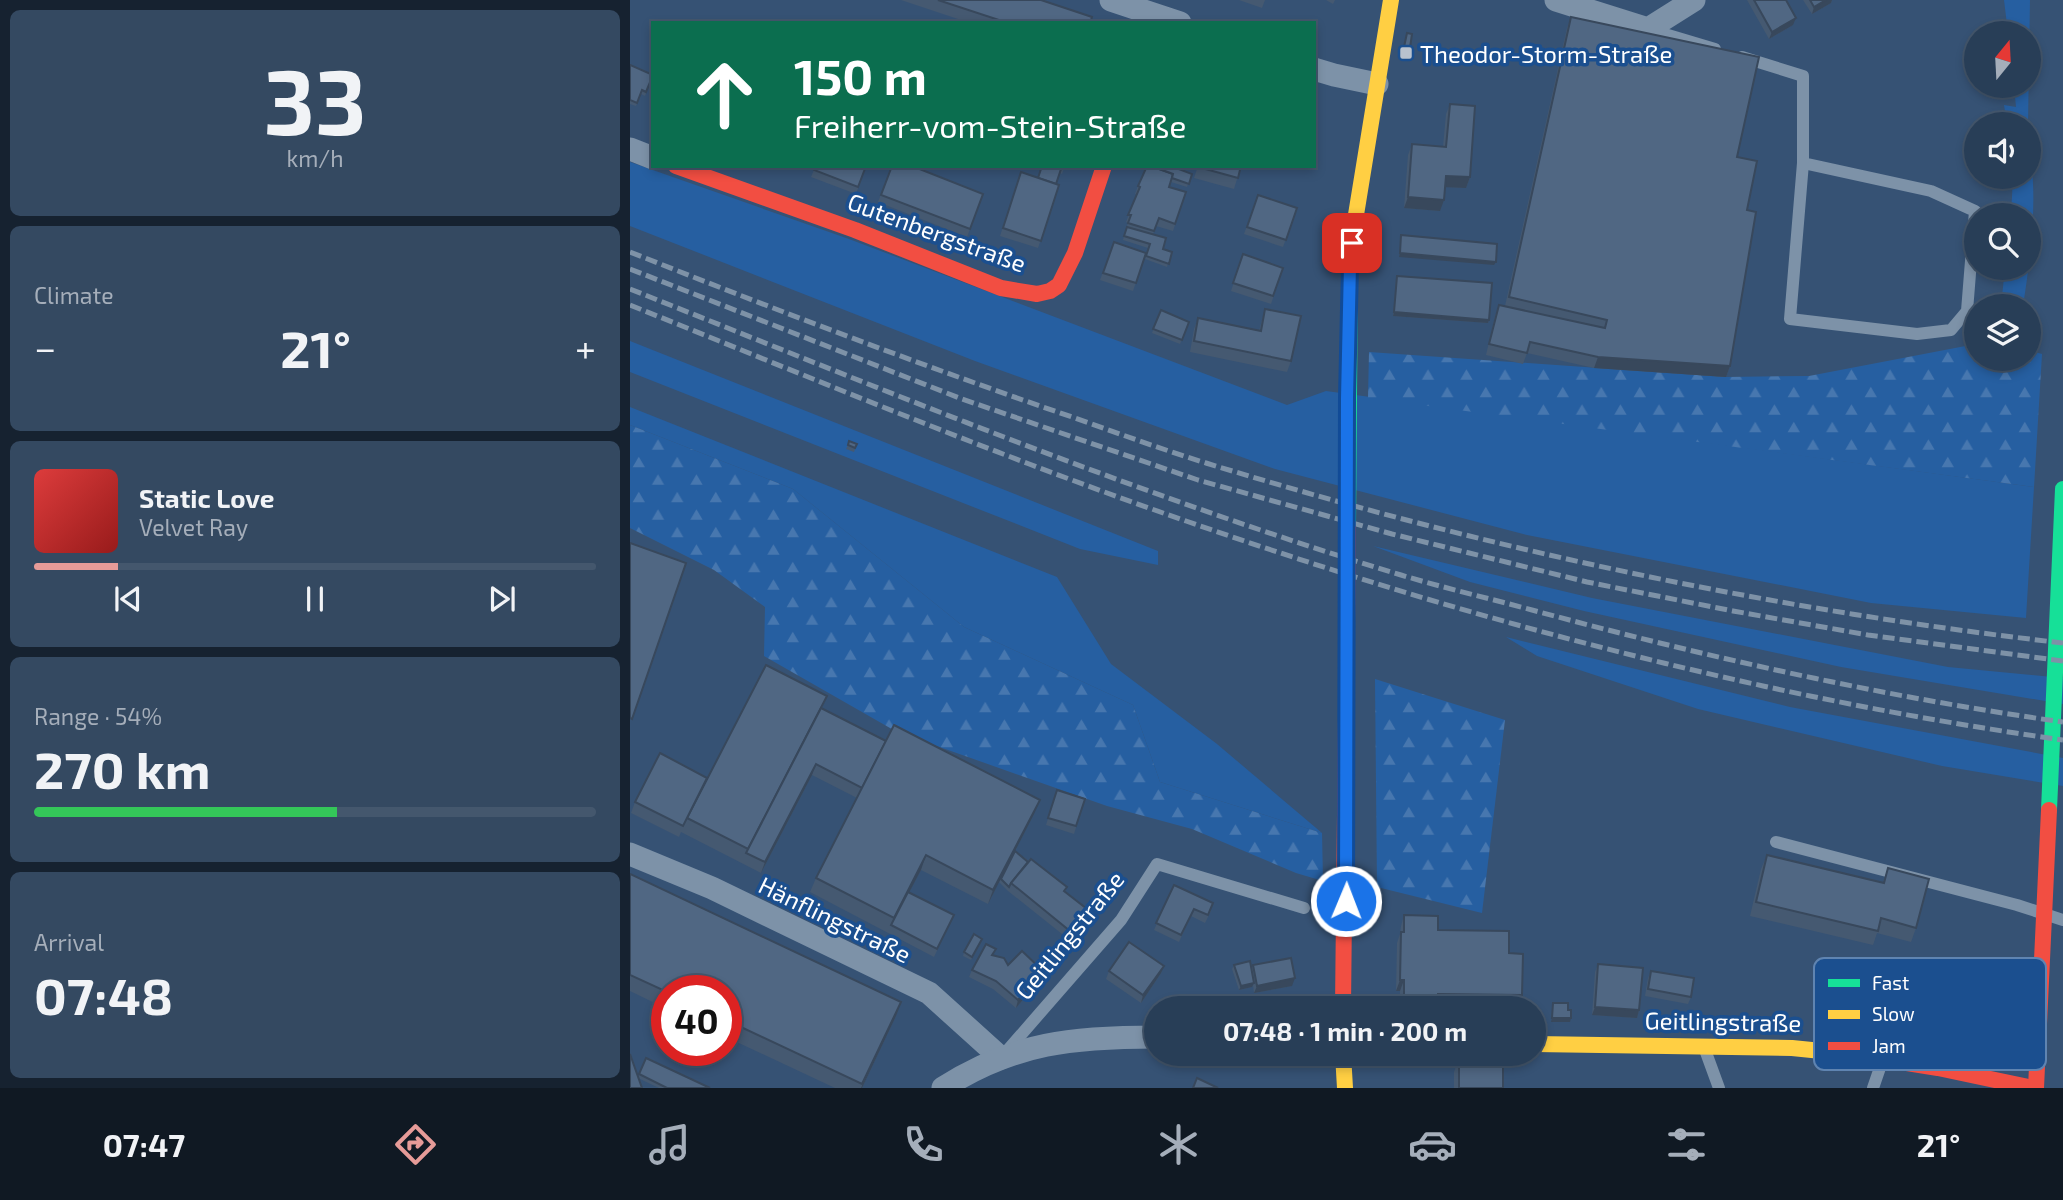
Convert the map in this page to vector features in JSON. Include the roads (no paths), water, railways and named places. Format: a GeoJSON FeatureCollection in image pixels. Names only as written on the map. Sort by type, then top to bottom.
{"type":"FeatureCollection","features":[{"type":"Feature","properties":{"kind":"main road"},"geometry":{"type":"LineString","coordinates":[[1343,996],[1350,265],[1357,198],[1391,0]]}},
{"type":"Feature","properties":{"kind":"main road","name":"Gutenbergstraße"},"geometry":{"type":"LineString","coordinates":[[682,168],[855,230],[1001,288],[1037,294],[1050,291],[1059,285],[1075,253],[1103,168]]}},
{"type":"Feature","properties":{"kind":"main road"},"geometry":{"type":"LineString","coordinates":[[2040,958],[2063,489]]}},
{"type":"Feature","properties":{"kind":"main road","name":"Geitlingstraße"},"geometry":{"type":"LineString","coordinates":[[1546,1044],[1792,1048],[1814,1051]]}},
{"type":"Feature","properties":{"kind":"main road"},"geometry":{"type":"LineString","coordinates":[[1344,1066],[1345,1088]]}},
{"type":"Feature","properties":{"kind":"main road","name":"Geitlingstraße"},"geometry":{"type":"LineString","coordinates":[[1945,1070],[2034,1088]]}},
{"type":"Feature","properties":{"kind":"main road"},"geometry":{"type":"LineString","coordinates":[[2034,1088],[2035,1070]]}},
{"type":"Feature","properties":{"kind":"street"},"geometry":{"type":"LineString","coordinates":[[1111,0],[1153,18]]}},
{"type":"Feature","properties":{"kind":"street"},"geometry":{"type":"LineString","coordinates":[[1556,0],[1648,29],[1694,0]]}},
{"type":"Feature","properties":{"kind":"street"},"geometry":{"type":"LineString","coordinates":[[1316,69],[1377,84]]}},
{"type":"Feature","properties":{"kind":"street","name":"Hänflingstraße"},"geometry":{"type":"LineString","coordinates":[[630,854],[712,888],[929,993],[1001,1058]]}},
{"type":"Feature","properties":{"kind":"street","name":"Geitlingstraße"},"geometry":{"type":"LineString","coordinates":[[943,1088],[1001,1058],[1047,1043],[1110,1036],[1144,1037]]}},
{"type":"Feature","properties":{"kind":"lane"},"geometry":{"type":"LineString","coordinates":[[1648,29],[1803,76],[1803,163],[1790,319],[1917,334],[1951,330],[1967,311],[1975,211],[1931,191],[1803,163]]}},
{"type":"Feature","properties":{"kind":"lane"},"geometry":{"type":"LineString","coordinates":[[1776,842],[2017,905],[2063,920]]}},
{"type":"Feature","properties":{"kind":"lane","name":"Geitlingstraße"},"geometry":{"type":"LineString","coordinates":[[1001,1058],[1121,920],[1157,864],[1304,908]]}},
{"type":"Feature","properties":{"kind":"lane"},"geometry":{"type":"LineString","coordinates":[[1704,1046],[1719,1088]]}},
{"type":"Feature","properties":{"kind":"lane"},"geometry":{"type":"LineString","coordinates":[[1873,1088],[1879,1070]]}},
{"type":"Feature","properties":{"kind":"railway"},"geometry":{"type":"LineString","coordinates":[[630,252],[850,337],[1189,458],[1417,523],[1631,573],[1738,594],[1846,613],[2063,643]]}},
{"type":"Feature","properties":{"kind":"railway"},"geometry":{"type":"LineString","coordinates":[[630,269],[962,399],[1198,480],[1392,534],[1587,582],[1733,611],[1868,635],[2063,661]]}},
{"type":"Feature","properties":{"kind":"railway"},"geometry":{"type":"LineString","coordinates":[[630,289],[916,403],[1109,476],[1303,544],[1401,575],[1729,660],[1929,701],[2063,722]]}},
{"type":"Feature","properties":{"kind":"railway"},"geometry":{"type":"LineString","coordinates":[[630,305],[1046,470],[1186,521],[1401,591],[1509,623],[1729,678],[1951,723],[2063,740]]}},
{"type":"Feature","properties":{"kind":"place","name":"Theodor-Storm-Straße"},"geometry":{"type":"Point","coordinates":[1406,53]}}]}
